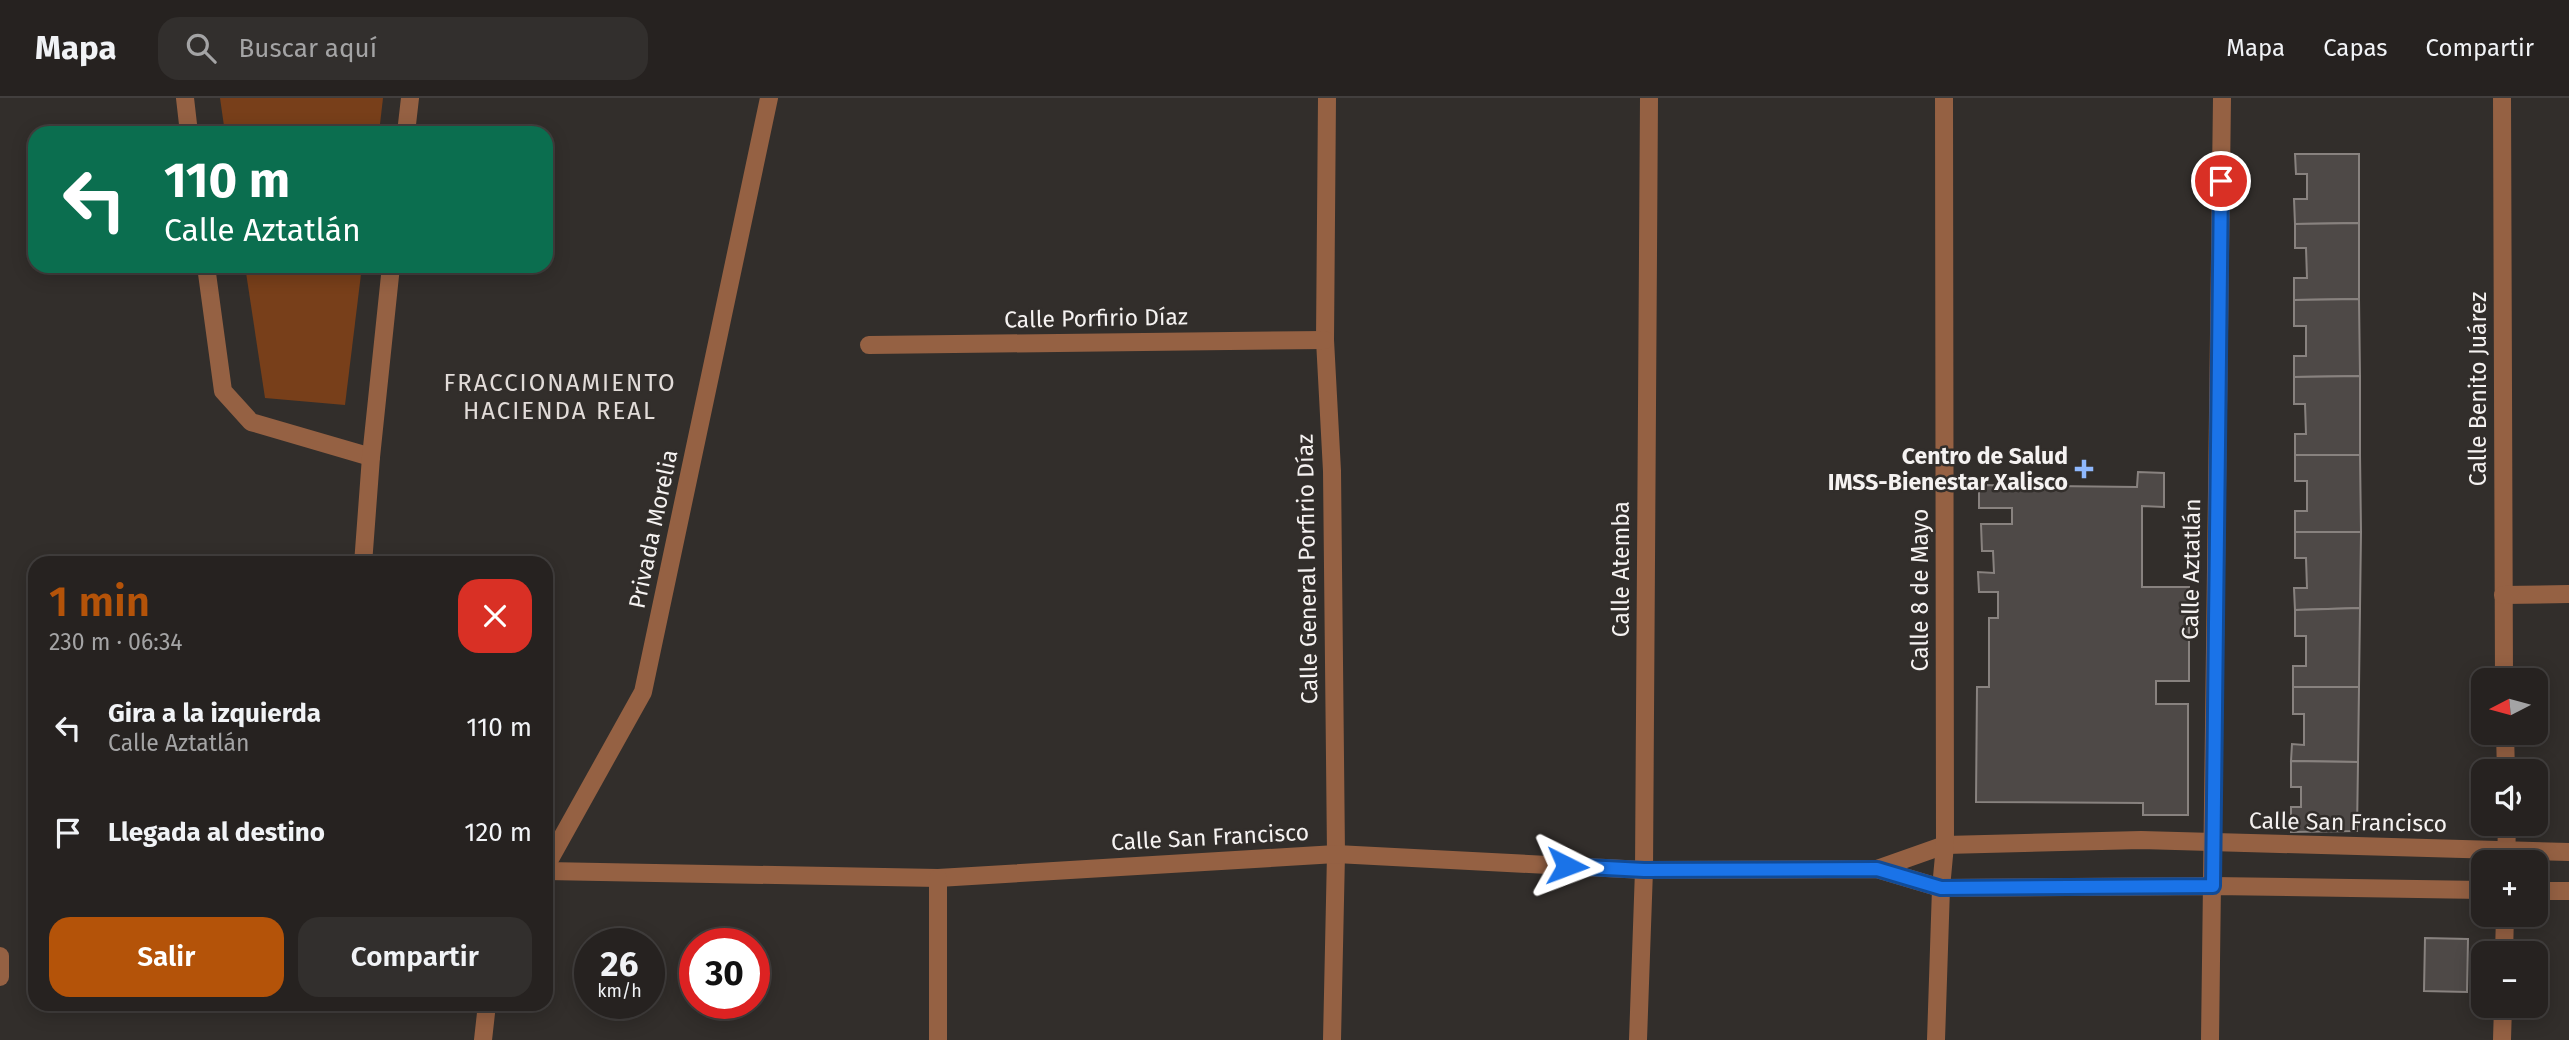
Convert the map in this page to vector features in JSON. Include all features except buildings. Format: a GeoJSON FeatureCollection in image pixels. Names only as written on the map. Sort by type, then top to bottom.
{"type":"FeatureCollection","features":[{"type":"Feature","properties":{"kind":"street"},"geometry":{"type":"LineString","coordinates":[[184,98],[188,126]]}},
{"type":"Feature","properties":{"kind":"street"},"geometry":{"type":"LineString","coordinates":[[407,126],[410,98]]}},
{"type":"Feature","properties":{"kind":"street","name":"Privada Morelia"},"geometry":{"type":"LineString","coordinates":[[553,856],[643,692],[769,98]]}},
{"type":"Feature","properties":{"kind":"street","name":"Calle General Porfirio Díaz"},"geometry":{"type":"LineString","coordinates":[[1327,98],[1325,340],[1332,471],[1336,855],[1332,1040]]}},
{"type":"Feature","properties":{"kind":"street","name":"Calle Atemba"},"geometry":{"type":"LineString","coordinates":[[1638,1040],[1644,870],[1648,98]]}},
{"type":"Feature","properties":{"kind":"street","name":"Calle 8 de Mayo"},"geometry":{"type":"LineString","coordinates":[[1936,1040],[1945,845],[1944,98]]}},
{"type":"Feature","properties":{"kind":"street","name":"Calle Aztatlán"},"geometry":{"type":"LineString","coordinates":[[2210,1040],[2222,98]]}},
{"type":"Feature","properties":{"kind":"street","name":"Calle Benito Juárez"},"geometry":{"type":"LineString","coordinates":[[2502,98],[2504,668]]}},
{"type":"Feature","properties":{"kind":"street"},"geometry":{"type":"LineString","coordinates":[[207,273],[223,391],[251,422],[370,457]]}},
{"type":"Feature","properties":{"kind":"street"},"geometry":{"type":"LineString","coordinates":[[364,556],[370,457],[390,273]]}},
{"type":"Feature","properties":{"kind":"street","name":"Calle Porfirio Díaz"},"geometry":{"type":"LineString","coordinates":[[869,345],[1325,340]]}},
{"type":"Feature","properties":{"kind":"street"},"geometry":{"type":"LineString","coordinates":[[2503,595],[2569,594]]}},
{"type":"Feature","properties":{"kind":"street","name":"Calle San Francisco"},"geometry":{"type":"LineString","coordinates":[[1877,869],[1945,845],[2141,840],[2471,855]]}},
{"type":"Feature","properties":{"kind":"street","name":"Calle San Francisco"},"geometry":{"type":"LineString","coordinates":[[2548,854],[2569,852]]}},
{"type":"Feature","properties":{"kind":"street","name":"Calle San Francisco"},"geometry":{"type":"LineString","coordinates":[[553,869],[938,878],[1336,855],[1644,870],[1877,869],[1941,888],[2213,886],[2471,890]]}},
{"type":"Feature","properties":{"kind":"street"},"geometry":{"type":"LineString","coordinates":[[938,878],[938,1040]]}},
{"type":"Feature","properties":{"kind":"street"},"geometry":{"type":"LineString","coordinates":[[2548,891],[2569,891]]}},
{"type":"Feature","properties":{"kind":"street"},"geometry":{"type":"LineString","coordinates":[[0,956],[0,977]]}},
{"type":"Feature","properties":{"kind":"street"},"geometry":{"type":"LineString","coordinates":[[483,1040],[486,1011]]}},
{"type":"Feature","properties":{"kind":"street"},"geometry":{"type":"LineString","coordinates":[[2502,1018],[2502,1040]]}},
{"type":"Feature","properties":{"kind":"shaded area"},"geometry":{"type":"Polygon","coordinates":[[[220,98],[383,98],[380,126],[224,126],[220,98]]]}},
{"type":"Feature","properties":{"kind":"shaded area"},"geometry":{"type":"Polygon","coordinates":[[[246,273],[361,273],[345,405],[265,398],[246,273]]]}},
{"type":"Feature","properties":{"kind":"place","name":"Centro de Salud IMSS-Bienestar Xalisco"},"geometry":{"type":"Point","coordinates":[2084,469]}},
{"type":"Feature","properties":{"kind":"district","name":"FRACCIONAMIENTO HACIENDA REAL"},"geometry":{"type":"Point","coordinates":[560,397]}},
{"type":"Feature","properties":{"kind":"route"},"geometry":{"type":"LineString","coordinates":[[1567,866],[1644,870],[1877,869],[1941,888],[2213,886],[2221,181]]}}]}
